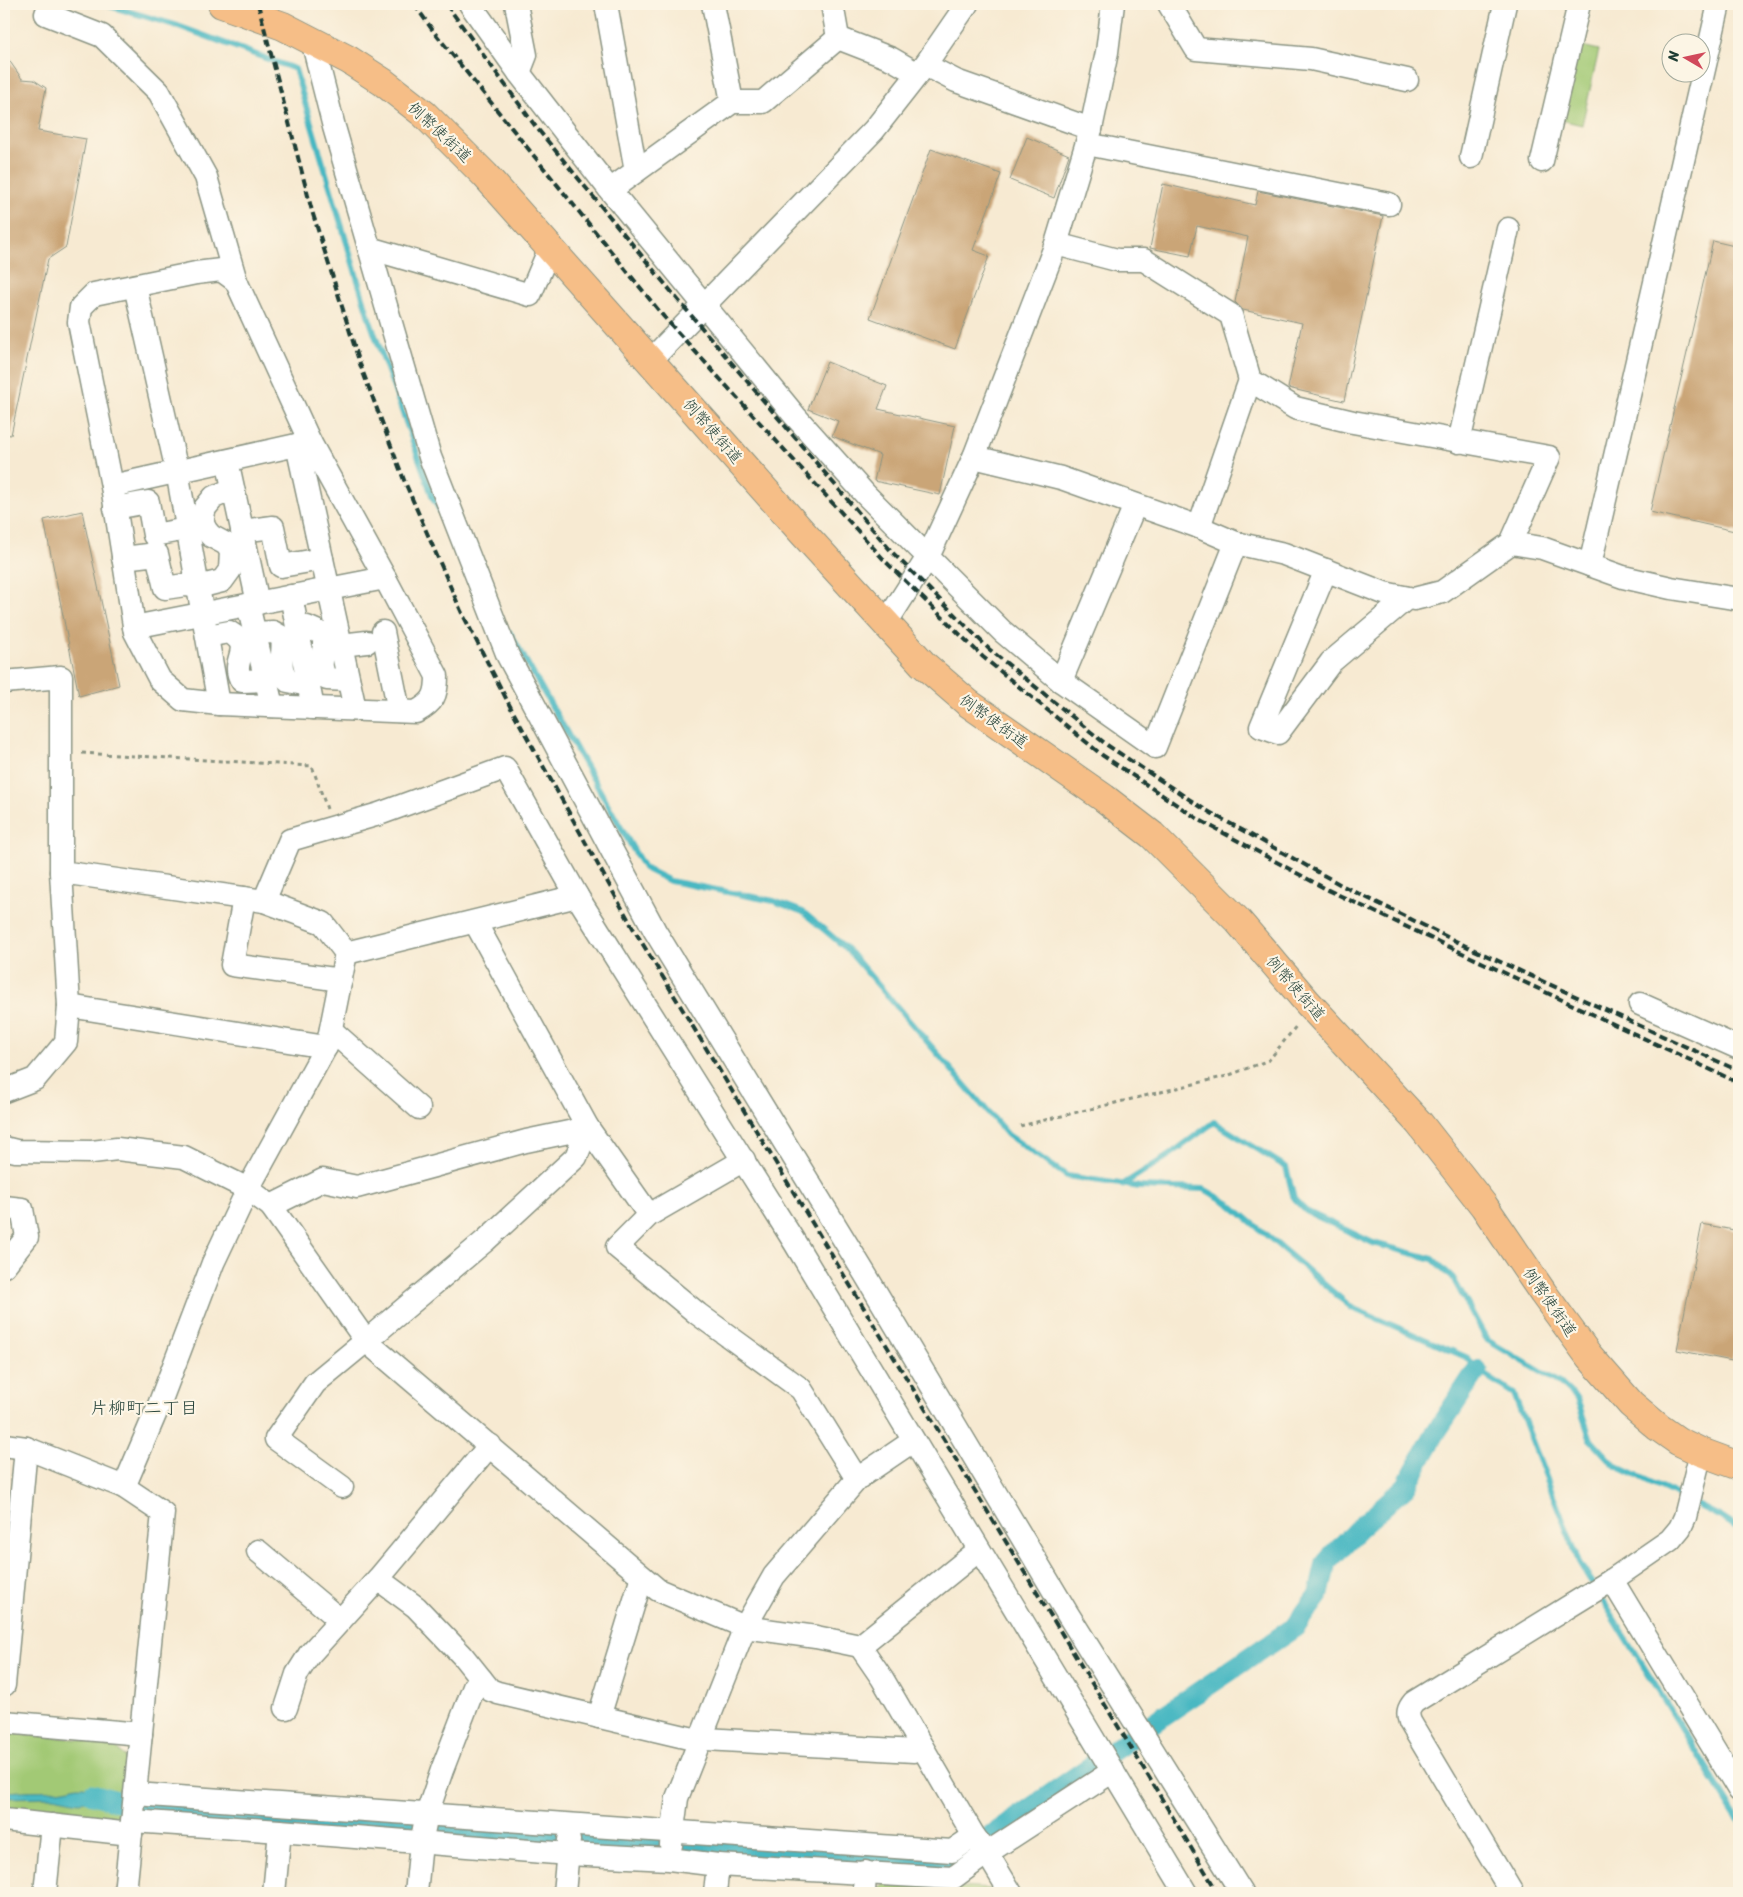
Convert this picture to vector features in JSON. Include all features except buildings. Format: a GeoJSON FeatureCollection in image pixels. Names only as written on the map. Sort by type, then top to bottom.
{"type":"FeatureCollection","features":[{"type":"Feature","properties":{"kind":"main road","name":"例幣使街道"},"geometry":{"type":"LineString","coordinates":[[232,6],[283,26],[350,60],[383,82],[424,114],[485,175],[923,664],[968,703],[1104,798],[1152,835],[1238,921],[1312,1007],[1420,1123],[1484,1206],[1543,1293],[1589,1356],[1631,1404],[1678,1441],[1739,1466]]}},
{"type":"Feature","properties":{"kind":"street"},"geometry":{"type":"LineString","coordinates":[[50,4],[46,14],[102,36],[160,92],[206,177],[236,281],[303,444],[385,578],[436,676],[437,691],[426,706],[416,712],[219,704],[183,700],[160,680],[135,632],[112,486],[79,322],[81,307],[94,294],[196,273],[221,270],[236,281]]}},
{"type":"Feature","properties":{"kind":"street"},"geometry":{"type":"LineString","coordinates":[[470,4],[518,73],[610,190],[795,416],[866,495],[1002,631],[1062,682],[1155,747],[1236,543]]}},
{"type":"Feature","properties":{"kind":"street"},"geometry":{"type":"LineString","coordinates":[[516,4],[526,55],[518,73]]}},
{"type":"Feature","properties":{"kind":"street"},"geometry":{"type":"LineString","coordinates":[[606,4],[636,171]]}},
{"type":"Feature","properties":{"kind":"street"},"geometry":{"type":"LineString","coordinates":[[713,4],[732,102]]}},
{"type":"Feature","properties":{"kind":"street"},"geometry":{"type":"LineString","coordinates":[[832,4],[838,38]]}},
{"type":"Feature","properties":{"kind":"street"},"geometry":{"type":"LineString","coordinates":[[651,360],[874,130],[921,69],[967,4]]}},
{"type":"Feature","properties":{"kind":"street"},"geometry":{"type":"LineString","coordinates":[[886,623],[928,557],[974,457],[1056,244],[1089,136],[1106,52],[1113,4]]}},
{"type":"Feature","properties":{"kind":"street"},"geometry":{"type":"LineString","coordinates":[[1169,4],[1196,49],[1310,59],[1407,80]]}},
{"type":"Feature","properties":{"kind":"street"},"geometry":{"type":"LineString","coordinates":[[1470,157],[1505,4]]}},
{"type":"Feature","properties":{"kind":"street"},"geometry":{"type":"LineString","coordinates":[[1542,161],[1579,4]]}},
{"type":"Feature","properties":{"kind":"street"},"geometry":{"type":"LineString","coordinates":[[1590,565],[1719,4]]}},
{"type":"Feature","properties":{"kind":"street"},"geometry":{"type":"LineString","coordinates":[[610,190],[732,102],[763,102],[838,38]]}},
{"type":"Feature","properties":{"kind":"street"},"geometry":{"type":"LineString","coordinates":[[838,38],[956,81],[1089,136],[1389,204]]}},
{"type":"Feature","properties":{"kind":"street"},"geometry":{"type":"LineString","coordinates":[[312,40],[334,127],[430,457],[512,665],[655,931],[870,1282],[1067,1613],[1242,1893]]}},
{"type":"Feature","properties":{"kind":"street"},"geometry":{"type":"LineString","coordinates":[[1458,442],[1508,230]]}},
{"type":"Feature","properties":{"kind":"street"},"geometry":{"type":"LineString","coordinates":[[1056,244],[1117,260],[1144,260],[1230,315],[1250,380],[1199,527]]}},
{"type":"Feature","properties":{"kind":"street"},"geometry":{"type":"LineString","coordinates":[[369,248],[530,295],[550,248]]}},
{"type":"Feature","properties":{"kind":"street"},"geometry":{"type":"LineString","coordinates":[[135,286],[177,471],[219,704]]}},
{"type":"Feature","properties":{"kind":"street"},"geometry":{"type":"LineString","coordinates":[[974,457],[1061,478],[1199,527],[1236,543],[1284,554],[1384,593],[1414,599],[1442,592],[1511,542],[1549,457],[1353,422],[1295,408],[1250,380]]}},
{"type":"Feature","properties":{"kind":"street"},"geometry":{"type":"LineString","coordinates":[[112,486],[303,444]]}},
{"type":"Feature","properties":{"kind":"street"},"geometry":{"type":"LineString","coordinates":[[303,444],[322,559],[355,709]]}},
{"type":"Feature","properties":{"kind":"street"},"geometry":{"type":"LineString","coordinates":[[227,460],[242,531],[253,604],[255,633],[272,706]]}},
{"type":"Feature","properties":{"kind":"street"},"geometry":{"type":"LineString","coordinates":[[123,558],[158,554],[165,588],[185,585],[198,587],[222,580],[230,570],[231,551],[226,544],[211,536],[206,530],[203,524],[203,516],[205,508],[214,497],[233,489]]}},
{"type":"Feature","properties":{"kind":"street"},"geometry":{"type":"LineString","coordinates":[[115,508],[148,502],[154,535],[187,529]]}},
{"type":"Feature","properties":{"kind":"street"},"geometry":{"type":"LineString","coordinates":[[1062,682],[1135,505]]}},
{"type":"Feature","properties":{"kind":"street"},"geometry":{"type":"LineString","coordinates":[[242,531],[273,527],[281,566],[322,559]]}},
{"type":"Feature","properties":{"kind":"street"},"geometry":{"type":"LineString","coordinates":[[1511,542],[1542,548],[1623,577],[1739,600]]}},
{"type":"Feature","properties":{"kind":"street"},"geometry":{"type":"LineString","coordinates":[[1326,570],[1261,727],[1278,734],[1332,662],[1407,598]]}},
{"type":"Feature","properties":{"kind":"street"},"geometry":{"type":"LineString","coordinates":[[134,627],[385,578]]}},
{"type":"Feature","properties":{"kind":"street"},"geometry":{"type":"LineString","coordinates":[[290,596],[313,708]]}},
{"type":"Feature","properties":{"kind":"street"},"geometry":{"type":"LineString","coordinates":[[298,629],[307,627],[323,634],[326,643],[320,665],[322,674],[327,680],[348,680]]}},
{"type":"Feature","properties":{"kind":"street"},"geometry":{"type":"LineString","coordinates":[[207,636],[229,632],[236,636],[242,641],[238,674],[242,681],[266,680]]}},
{"type":"Feature","properties":{"kind":"street"},"geometry":{"type":"LineString","coordinates":[[255,633],[273,632],[282,638],[281,666],[283,675],[288,681],[309,685]]}},
{"type":"Feature","properties":{"kind":"street"},"geometry":{"type":"LineString","coordinates":[[341,645],[375,637],[399,711]]}},
{"type":"Feature","properties":{"kind":"street"},"geometry":{"type":"LineString","coordinates":[[4,682],[61,677],[61,872],[69,1006],[66,1042],[35,1079],[4,1091]]}},
{"type":"Feature","properties":{"kind":"street"},"geometry":{"type":"LineString","coordinates":[[341,980],[232,965],[254,900],[290,840],[379,814],[505,768],[577,896],[744,1160],[1186,1893]]}},
{"type":"Feature","properties":{"kind":"street"},"geometry":{"type":"LineString","coordinates":[[61,872],[254,900],[323,923],[346,953],[328,1039],[248,1190],[213,1263],[159,1406],[124,1487]]}},
{"type":"Feature","properties":{"kind":"street"},"geometry":{"type":"LineString","coordinates":[[346,953],[577,896]]}},
{"type":"Feature","properties":{"kind":"street"},"geometry":{"type":"LineString","coordinates":[[476,922],[588,1128],[649,1215]]}},
{"type":"Feature","properties":{"kind":"street"},"geometry":{"type":"LineString","coordinates":[[1640,1004],[1739,1048]]}},
{"type":"Feature","properties":{"kind":"street"},"geometry":{"type":"LineString","coordinates":[[69,1006],[328,1039],[419,1108]]}},
{"type":"Feature","properties":{"kind":"street"},"geometry":{"type":"LineString","coordinates":[[271,1206],[323,1180],[357,1187],[526,1141],[588,1128]]}},
{"type":"Feature","properties":{"kind":"street"},"geometry":{"type":"LineString","coordinates":[[342,1487],[276,1439],[316,1383],[486,1240],[576,1157],[588,1128]]}},
{"type":"Feature","properties":{"kind":"street"},"geometry":{"type":"LineString","coordinates":[[4,1148],[16,1151],[73,1152],[117,1149],[184,1157],[248,1190],[271,1206],[366,1341],[658,1590],[745,1627],[816,1637],[860,1646],[882,1678],[980,1845],[1011,1893]]}},
{"type":"Feature","properties":{"kind":"street"},"geometry":{"type":"LineString","coordinates":[[744,1160],[649,1215],[617,1247],[698,1314],[800,1389],[857,1479]]}},
{"type":"Feature","properties":{"kind":"street"},"geometry":{"type":"LineString","coordinates":[[4,1207],[22,1209],[27,1238],[4,1266]]}},
{"type":"Feature","properties":{"kind":"street"},"geometry":{"type":"LineString","coordinates":[[669,1859],[677,1798],[745,1627],[774,1576],[857,1479],[913,1441]]}},
{"type":"Feature","properties":{"kind":"street"},"geometry":{"type":"LineString","coordinates":[[4,1445],[26,1448],[124,1487],[163,1513],[125,1893]]}},
{"type":"Feature","properties":{"kind":"street"},"geometry":{"type":"LineString","coordinates":[[286,1708],[290,1691],[309,1655],[378,1578],[490,1445]]}},
{"type":"Feature","properties":{"kind":"street"},"geometry":{"type":"LineString","coordinates":[[4,1685],[26,1448]]}},
{"type":"Feature","properties":{"kind":"street"},"geometry":{"type":"LineString","coordinates":[[1512,1893],[1410,1722],[1407,1715],[1409,1708],[1414,1702],[1612,1580],[1670,1540],[1680,1528],[1685,1517],[1701,1452]]}},
{"type":"Feature","properties":{"kind":"street"},"geometry":{"type":"LineString","coordinates":[[860,1646],[979,1550]]}},
{"type":"Feature","properties":{"kind":"street"},"geometry":{"type":"LineString","coordinates":[[258,1551],[340,1620]]}},
{"type":"Feature","properties":{"kind":"street"},"geometry":{"type":"LineString","coordinates":[[599,1717],[642,1577]]}},
{"type":"Feature","properties":{"kind":"street"},"geometry":{"type":"LineString","coordinates":[[378,1578],[416,1607],[462,1655],[490,1690],[498,1693],[689,1738],[914,1751],[922,1747]]}},
{"type":"Feature","properties":{"kind":"street"},"geometry":{"type":"LineString","coordinates":[[1612,1580],[1739,1790]]}},
{"type":"Feature","properties":{"kind":"street"},"geometry":{"type":"LineString","coordinates":[[416,1893],[420,1843],[427,1814],[474,1688],[481,1679]]}},
{"type":"Feature","properties":{"kind":"street"},"geometry":{"type":"LineString","coordinates":[[4,1722],[141,1734]]}},
{"type":"Feature","properties":{"kind":"street"},"geometry":{"type":"LineString","coordinates":[[135,1794],[952,1851],[980,1845],[1113,1771]]}},
{"type":"Feature","properties":{"kind":"street"},"geometry":{"type":"LineString","coordinates":[[4,1820],[52,1825],[280,1831],[568,1854],[669,1859],[864,1883],[953,1878],[980,1845]]}},
{"type":"Feature","properties":{"kind":"street"},"geometry":{"type":"LineString","coordinates":[[564,1893],[570,1824]]}},
{"type":"Feature","properties":{"kind":"street"},"geometry":{"type":"LineString","coordinates":[[45,1893],[52,1825]]}},
{"type":"Feature","properties":{"kind":"street"},"geometry":{"type":"LineString","coordinates":[[274,1893],[280,1831]]}},
{"type":"Feature","properties":{"kind":"street"},"geometry":{"type":"LineString","coordinates":[[716,1893],[718,1865]]}},
{"type":"Feature","properties":{"kind":"path"},"geometry":{"type":"LineString","coordinates":[[61,752],[312,766],[333,827]]}},
{"type":"Feature","properties":{"kind":"path"},"geometry":{"type":"LineString","coordinates":[[1020,1126],[1226,1076],[1268,1060],[1312,1007]]}},
{"type":"Feature","properties":{"kind":"green space"},"geometry":{"type":"Polygon","coordinates":[[[1578,45],[1599,50],[1582,125],[1561,120],[1578,45]]]}},
{"type":"Feature","properties":{"kind":"green space"},"geometry":{"type":"Polygon","coordinates":[[[4,1732],[114,1743],[127,1760],[120,1828],[4,1815],[4,1732]]]}},
{"type":"Feature","properties":{"kind":"green space"},"geometry":{"type":"Polygon","coordinates":[[[886,1882],[991,1889],[993,1893],[873,1893],[886,1882]]]}},
{"type":"Feature","properties":{"kind":"water"},"geometry":{"type":"Polygon","coordinates":[[[77,1786],[92,1789],[91,1797],[88,1801],[79,1802],[53,1797],[4,1798],[4,1793],[59,1790],[77,1786]]]}},
{"type":"Feature","properties":{"kind":"waterway"},"geometry":{"type":"LineString","coordinates":[[103,4],[178,26],[295,69],[370,321],[433,498],[440,511]]}},
{"type":"Feature","properties":{"kind":"waterway"},"geometry":{"type":"LineString","coordinates":[[510,633],[644,868],[670,881],[774,901],[803,912],[847,949],[1008,1135],[1067,1176],[1140,1187],[1204,1189],[1230,1204],[1352,1308],[1466,1357],[1477,1370],[1514,1394],[1579,1562],[1739,1821]]}},
{"type":"Feature","properties":{"kind":"waterway"},"geometry":{"type":"LineString","coordinates":[[1122,1185],[1171,1154],[1214,1122],[1286,1167],[1294,1199],[1306,1211],[1373,1243],[1433,1259],[1453,1278],[1487,1340],[1560,1383],[1577,1399],[1591,1440],[1614,1465],[1684,1498]]}},
{"type":"Feature","properties":{"kind":"waterway"},"geometry":{"type":"LineString","coordinates":[[92,1794],[146,1809],[951,1864],[1160,1718],[1295,1627],[1319,1594],[1326,1563],[1357,1530],[1406,1486],[1436,1432],[1477,1370]]}},
{"type":"Feature","properties":{"kind":"waterway"},"geometry":{"type":"LineString","coordinates":[[1693,1503],[1721,1517],[1739,1529]]}},
{"type":"Feature","properties":{"kind":"railway"},"geometry":{"type":"LineString","coordinates":[[258,4],[312,211],[361,367],[404,480],[461,611],[511,708],[633,928],[1218,1893]]}},
{"type":"Feature","properties":{"kind":"railway"},"geometry":{"type":"LineString","coordinates":[[414,4],[434,32],[664,317],[886,562],[983,657],[1102,755],[1198,819],[1326,889],[1739,1083]]}},
{"type":"Feature","properties":{"kind":"railway"},"geometry":{"type":"LineString","coordinates":[[446,4],[536,127],[679,301],[892,552],[989,649],[1107,745],[1204,809],[1343,886],[1470,948],[1739,1071]]}},
{"type":"Feature","properties":{"kind":"district","name":"片柳町二丁目"},"geometry":{"type":"Point","coordinates":[144,1408]}}]}
